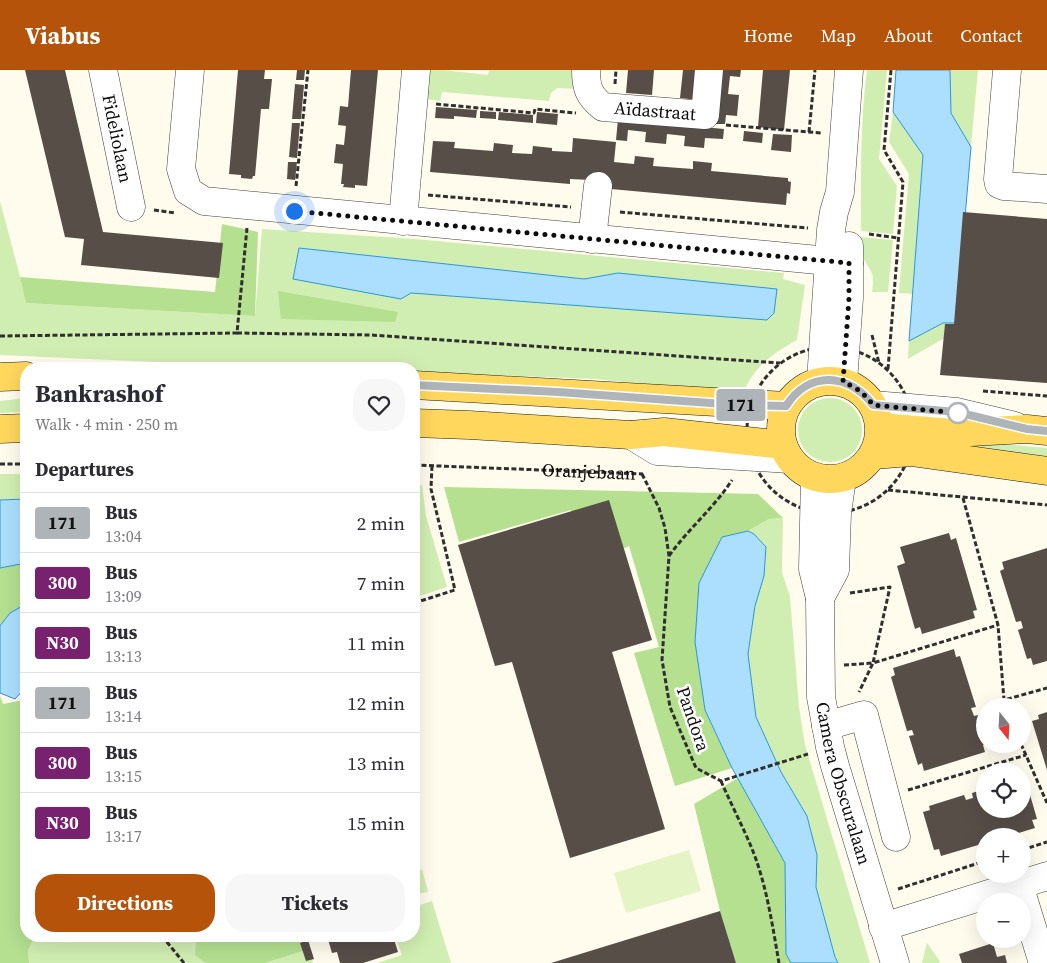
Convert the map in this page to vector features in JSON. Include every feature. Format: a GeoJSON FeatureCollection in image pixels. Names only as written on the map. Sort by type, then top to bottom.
{"type":"FeatureCollection","features":[{"type":"Feature","properties":{"kind":"main road"},"geometry":{"type":"LineString","coordinates":[[0,377],[20,376]]}},
{"type":"Feature","properties":{"kind":"main road"},"geometry":{"type":"LineString","coordinates":[[832,381],[855,387],[866,395],[876,416],[879,437],[872,455],[864,465],[854,473],[842,478],[833,479],[815,477],[797,467],[786,452],[780,425],[786,406],[797,392],[813,383],[832,381]]}},
{"type":"Feature","properties":{"kind":"main road"},"geometry":{"type":"LineString","coordinates":[[420,385],[786,406]]}},
{"type":"Feature","properties":{"kind":"main road"},"geometry":{"type":"LineString","coordinates":[[420,423],[631,435],[664,432],[786,452]]}},
{"type":"Feature","properties":{"kind":"main road"},"geometry":{"type":"LineString","coordinates":[[0,429],[20,428]]}},
{"type":"Feature","properties":{"kind":"main road"},"geometry":{"type":"LineString","coordinates":[[872,455],[911,452],[1047,471]]}},
{"type":"Feature","properties":{"kind":"street","name":"Fideliolaan"},"geometry":{"type":"LineString","coordinates":[[103,70],[131,207]]}},
{"type":"Feature","properties":{"kind":"street"},"geometry":{"type":"LineString","coordinates":[[190,70],[181,169],[188,191],[204,201],[840,263]]}},
{"type":"Feature","properties":{"kind":"street"},"geometry":{"type":"LineString","coordinates":[[402,221],[416,70]]}},
{"type":"Feature","properties":{"kind":"street","name":"Aïdastraat"},"geometry":{"type":"LineString","coordinates":[[586,70],[586,80],[592,98],[603,106],[705,115],[709,70]]}},
{"type":"Feature","properties":{"kind":"street"},"geometry":{"type":"LineString","coordinates":[[832,381],[849,298],[840,263],[834,212],[840,192],[849,70]]}},
{"type":"Feature","properties":{"kind":"street"},"geometry":{"type":"LineString","coordinates":[[1007,70],[998,179],[1000,184],[1004,186],[1047,189]]}},
{"type":"Feature","properties":{"kind":"street"},"geometry":{"type":"LineString","coordinates":[[592,239],[598,186]]}},
{"type":"Feature","properties":{"kind":"street"},"geometry":{"type":"LineString","coordinates":[[876,416],[957,412],[1037,430]]}},
{"type":"Feature","properties":{"kind":"street","name":"Camera Obscuralaan"},"geometry":{"type":"LineString","coordinates":[[815,477],[813,569],[820,598],[821,697],[830,747],[847,809],[895,963]]}},
{"type":"Feature","properties":{"kind":"street","name":"Camera Obscuralaan"},"geometry":{"type":"LineString","coordinates":[[820,598],[835,570],[837,513],[842,478]]}},
{"type":"Feature","properties":{"kind":"street"},"geometry":{"type":"LineString","coordinates":[[826,726],[864,715],[896,837]]}},
{"type":"Feature","properties":{"kind":"street"},"geometry":{"type":"LineString","coordinates":[[847,809],[886,797]]}},
{"type":"Feature","properties":{"kind":"street"},"geometry":{"type":"LineString","coordinates":[[883,927],[1047,876]]}},
{"type":"Feature","properties":{"kind":"street"},"geometry":{"type":"LineString","coordinates":[[1019,885],[1043,963]]}},
{"type":"Feature","properties":{"kind":"path"},"geometry":{"type":"LineString","coordinates":[[294,211],[308,70]]}},
{"type":"Feature","properties":{"kind":"path"},"geometry":{"type":"LineString","coordinates":[[809,132],[815,70]]}},
{"type":"Feature","properties":{"kind":"path"},"geometry":{"type":"LineString","coordinates":[[888,370],[903,182],[884,150],[891,70]]}},
{"type":"Feature","properties":{"kind":"path"},"geometry":{"type":"LineString","coordinates":[[413,102],[534,113],[535,109],[583,114]]}},
{"type":"Feature","properties":{"kind":"path"},"geometry":{"type":"LineString","coordinates":[[705,115],[710,124],[844,134]]}},
{"type":"Feature","properties":{"kind":"path"},"geometry":{"type":"LineString","coordinates":[[237,333],[248,224]]}},
{"type":"Feature","properties":{"kind":"path"},"geometry":{"type":"LineString","coordinates":[[0,336],[237,333],[371,335],[780,363]]}},
{"type":"Feature","properties":{"kind":"path"},"geometry":{"type":"LineString","coordinates":[[880,363],[899,384]]}},
{"type":"Feature","properties":{"kind":"path"},"geometry":{"type":"LineString","coordinates":[[0,464],[20,464]]}},
{"type":"Feature","properties":{"kind":"path","name":"Oranjebaan"},"geometry":{"type":"LineString","coordinates":[[420,465],[651,474]]}},
{"type":"Feature","properties":{"kind":"path"},"geometry":{"type":"LineString","coordinates":[[420,601],[455,590],[431,489],[432,465]]}},
{"type":"Feature","properties":{"kind":"path","name":"Pandora"},"geometry":{"type":"LineString","coordinates":[[642,474],[659,508],[665,528],[669,556],[662,660],[670,707],[696,768],[720,781]]}},
{"type":"Feature","properties":{"kind":"path"},"geometry":{"type":"LineString","coordinates":[[669,556],[682,538],[720,498],[733,478],[724,477]]}},
{"type":"Feature","properties":{"kind":"path"},"geometry":{"type":"LineString","coordinates":[[756,480],[764,481]]}},
{"type":"Feature","properties":{"kind":"path"},"geometry":{"type":"LineString","coordinates":[[888,490],[1046,504],[1045,498]]}},
{"type":"Feature","properties":{"kind":"path"},"geometry":{"type":"LineString","coordinates":[[963,498],[998,625],[1004,698]]}},
{"type":"Feature","properties":{"kind":"path"},"geometry":{"type":"LineString","coordinates":[[820,598],[890,587],[873,663],[856,698],[856,717]]}},
{"type":"Feature","properties":{"kind":"path"},"geometry":{"type":"LineString","coordinates":[[820,666],[873,663],[998,625]]}},
{"type":"Feature","properties":{"kind":"path"},"geometry":{"type":"LineString","coordinates":[[1011,698],[1047,688]]}},
{"type":"Feature","properties":{"kind":"path"},"geometry":{"type":"LineString","coordinates":[[886,797],[1026,755],[1047,803]]}},
{"type":"Feature","properties":{"kind":"path"},"geometry":{"type":"LineString","coordinates":[[779,963],[769,909],[751,845],[720,781],[783,762]]}},
{"type":"Feature","properties":{"kind":"path"},"geometry":{"type":"LineString","coordinates":[[1031,847],[1047,842]]}},
{"type":"Feature","properties":{"kind":"path"},"geometry":{"type":"LineString","coordinates":[[874,896],[976,865]]}},
{"type":"Feature","properties":{"kind":"path"},"geometry":{"type":"LineString","coordinates":[[167,942],[184,963]]}},
{"type":"Feature","properties":{"kind":"green space"},"geometry":{"type":"Polygon","coordinates":[[[428,70],[488,75],[489,70],[573,70],[576,89],[557,88],[551,93],[549,101],[442,92],[440,101],[425,99],[428,70]]]}},
{"type":"Feature","properties":{"kind":"green space"},"geometry":{"type":"Polygon","coordinates":[[[867,70],[887,70],[879,159],[897,186],[893,234],[861,231],[862,130],[867,70]]]}},
{"type":"Feature","properties":{"kind":"green space"},"geometry":{"type":"Polygon","coordinates":[[[950,70],[978,70],[971,147],[951,113],[950,70]]]}},
{"type":"Feature","properties":{"kind":"green space"},"geometry":{"type":"Polygon","coordinates":[[[893,112],[923,155],[913,294],[899,293],[909,174],[889,142],[893,112]]]}},
{"type":"Feature","properties":{"kind":"green space"},"geometry":{"type":"Polygon","coordinates":[[[0,201],[27,303],[255,316],[262,229],[415,239],[784,273],[783,279],[805,285],[797,340],[764,362],[752,377],[743,395],[596,379],[420,372],[420,362],[158,362],[0,355],[0,201]],[[299,248],[293,279],[411,293],[767,320],[618,273],[584,279],[299,248]]]}},
{"type":"Feature","properties":{"kind":"green space"},"geometry":{"type":"Polygon","coordinates":[[[222,224],[258,232],[255,316],[26,303],[20,277],[215,292],[222,224]]]}},
{"type":"Feature","properties":{"kind":"green space"},"geometry":{"type":"Polygon","coordinates":[[[861,237],[893,240],[888,292],[872,292],[873,278],[871,270],[861,252],[861,237]]]}},
{"type":"Feature","properties":{"kind":"green space"},"geometry":{"type":"Polygon","coordinates":[[[278,291],[398,312],[395,322],[281,319],[278,291]]]}},
{"type":"Feature","properties":{"kind":"green space"},"geometry":{"type":"Polygon","coordinates":[[[943,323],[956,323],[955,332],[908,359],[909,341],[943,323]]]}},
{"type":"Feature","properties":{"kind":"green space"},"geometry":{"type":"Polygon","coordinates":[[[830,398],[848,404],[856,412],[862,430],[856,448],[848,456],[830,462],[812,456],[804,448],[798,430],[804,412],[812,404],[830,398]]]}},
{"type":"Feature","properties":{"kind":"green space"},"geometry":{"type":"Polygon","coordinates":[[[20,399],[20,412],[0,413],[0,401],[20,399]]]}},
{"type":"Feature","properties":{"kind":"green space"},"geometry":{"type":"Polygon","coordinates":[[[934,438],[1047,448],[1047,461],[933,450],[934,438]]]}},
{"type":"Feature","properties":{"kind":"green space"},"geometry":{"type":"Polygon","coordinates":[[[0,474],[20,474],[20,499],[0,500],[0,474]]]}},
{"type":"Feature","properties":{"kind":"green space"},"geometry":{"type":"Polygon","coordinates":[[[422,485],[426,516],[447,587],[420,596],[420,486],[422,485]]]}},
{"type":"Feature","properties":{"kind":"green space"},"geometry":{"type":"Polygon","coordinates":[[[444,487],[758,494],[783,518],[769,519],[748,531],[722,537],[705,710],[732,768],[675,786],[634,653],[659,647],[629,546],[607,556],[586,562],[571,510],[459,542],[444,487]]]}},
{"type":"Feature","properties":{"kind":"green space"},"geometry":{"type":"Polygon","coordinates":[[[783,518],[782,572],[790,597],[799,707],[805,745],[870,963],[838,963],[835,957],[816,886],[817,855],[807,816],[781,772],[756,717],[748,654],[755,606],[764,576],[754,534],[748,531],[769,519],[783,518]]]}},
{"type":"Feature","properties":{"kind":"green space"},"geometry":{"type":"Polygon","coordinates":[[[20,564],[20,607],[10,613],[0,626],[0,568],[20,564]]]}},
{"type":"Feature","properties":{"kind":"green space"},"geometry":{"type":"Polygon","coordinates":[[[0,696],[3,704],[20,701],[20,942],[32,942],[28,950],[29,963],[0,963],[0,696]]]}},
{"type":"Feature","properties":{"kind":"green space"},"geometry":{"type":"Polygon","coordinates":[[[738,778],[785,863],[786,954],[791,963],[736,963],[720,911],[694,804],[738,778]]]}},
{"type":"Feature","properties":{"kind":"green space"},"geometry":{"type":"Polygon","coordinates":[[[689,850],[701,891],[626,913],[614,873],[689,850]]]}},
{"type":"Feature","properties":{"kind":"green space"},"geometry":{"type":"Polygon","coordinates":[[[422,869],[428,892],[420,893],[420,870],[422,869]]]}},
{"type":"Feature","properties":{"kind":"green space"},"geometry":{"type":"Polygon","coordinates":[[[432,901],[451,963],[377,963],[402,955],[397,942],[420,942],[420,905],[432,901]]]}},
{"type":"Feature","properties":{"kind":"green space"},"geometry":{"type":"Polygon","coordinates":[[[32,942],[196,942],[195,954],[205,963],[29,963],[28,950],[32,942]]]}},
{"type":"Feature","properties":{"kind":"green space"},"geometry":{"type":"Polygon","coordinates":[[[196,942],[307,942],[309,949],[265,963],[205,963],[195,955],[196,942]]]}},
{"type":"Feature","properties":{"kind":"green space"},"geometry":{"type":"Polygon","coordinates":[[[927,943],[939,960],[940,963],[922,963],[927,943]]]}},
{"type":"Feature","properties":{"kind":"green space"},"geometry":{"type":"Polygon","coordinates":[[[309,949],[313,963],[265,963],[309,949]]]}},
{"type":"Feature","properties":{"kind":"water"},"geometry":{"type":"Polygon","coordinates":[[[896,70],[950,70],[951,113],[971,147],[956,323],[943,323],[909,341],[923,155],[893,112],[896,70]]]}},
{"type":"Feature","properties":{"kind":"water"},"geometry":{"type":"Polygon","coordinates":[[[299,248],[584,279],[618,273],[777,289],[774,313],[767,320],[411,293],[401,299],[293,279],[299,248]]]}},
{"type":"Feature","properties":{"kind":"water"},"geometry":{"type":"Polygon","coordinates":[[[20,499],[20,564],[0,568],[0,500],[20,499]]]}},
{"type":"Feature","properties":{"kind":"water"},"geometry":{"type":"Polygon","coordinates":[[[748,531],[754,534],[766,547],[764,576],[755,606],[748,654],[756,717],[781,772],[807,816],[817,855],[816,887],[838,963],[791,963],[786,954],[785,863],[732,768],[705,710],[695,642],[699,583],[722,537],[748,531]]]}},
{"type":"Feature","properties":{"kind":"water"},"geometry":{"type":"Polygon","coordinates":[[[20,607],[20,694],[15,699],[0,693],[0,626],[10,613],[20,607]]]}},
{"type":"Feature","properties":{"kind":"building"},"geometry":{"type":"Polygon","coordinates":[[[25,70],[65,70],[103,232],[223,243],[219,278],[81,265],[84,239],[65,237],[25,70]]]}},
{"type":"Feature","properties":{"kind":"building"},"geometry":{"type":"Polygon","coordinates":[[[238,70],[265,70],[264,79],[272,79],[269,109],[261,109],[255,176],[252,179],[241,178],[241,175],[229,174],[238,70]]]}},
{"type":"Feature","properties":{"kind":"building"},"geometry":{"type":"Polygon","coordinates":[[[297,70],[305,70],[304,80],[296,80],[297,70]]]}},
{"type":"Feature","properties":{"kind":"building"},"geometry":{"type":"Polygon","coordinates":[[[351,70],[378,70],[367,186],[355,185],[355,188],[343,187],[344,184],[341,184],[343,164],[334,163],[336,144],[344,145],[346,126],[338,125],[340,106],[348,107],[351,70]]]}},
{"type":"Feature","properties":{"kind":"building"},"geometry":{"type":"Polygon","coordinates":[[[628,70],[654,70],[652,95],[626,93],[628,70]]]}},
{"type":"Feature","properties":{"kind":"building"},"geometry":{"type":"Polygon","coordinates":[[[683,70],[701,70],[698,100],[680,98],[683,70]]]}},
{"type":"Feature","properties":{"kind":"building"},"geometry":{"type":"Polygon","coordinates":[[[721,70],[741,70],[740,77],[730,76],[728,94],[739,95],[737,116],[726,115],[725,124],[715,124],[721,70]]]}},
{"type":"Feature","properties":{"kind":"building"},"geometry":{"type":"Polygon","coordinates":[[[763,70],[790,70],[784,130],[758,127],[763,70]]]}},
{"type":"Feature","properties":{"kind":"building"},"geometry":{"type":"Polygon","coordinates":[[[295,84],[304,85],[301,119],[292,119],[295,84]]]}},
{"type":"Feature","properties":{"kind":"building"},"geometry":{"type":"Polygon","coordinates":[[[436,107],[477,110],[476,118],[454,116],[454,119],[435,118],[436,107]]]}},
{"type":"Feature","properties":{"kind":"building"},"geometry":{"type":"Polygon","coordinates":[[[480,111],[496,112],[496,119],[480,118],[480,111]]]}},
{"type":"Feature","properties":{"kind":"building"},"geometry":{"type":"Polygon","coordinates":[[[499,112],[533,115],[533,123],[498,120],[499,112]]]}},
{"type":"Feature","properties":{"kind":"building"},"geometry":{"type":"Polygon","coordinates":[[[537,112],[558,114],[557,125],[536,123],[537,112]]]}},
{"type":"Feature","properties":{"kind":"building"},"geometry":{"type":"Polygon","coordinates":[[[618,119],[724,129],[723,139],[705,138],[704,148],[684,146],[685,136],[667,134],[666,144],[645,142],[646,132],[628,130],[627,141],[616,140],[618,119]]]}},
{"type":"Feature","properties":{"kind":"building"},"geometry":{"type":"Polygon","coordinates":[[[292,123],[300,123],[297,158],[289,157],[292,123]]]}},
{"type":"Feature","properties":{"kind":"building"},"geometry":{"type":"Polygon","coordinates":[[[744,131],[763,133],[762,143],[743,141],[744,131]]]}},
{"type":"Feature","properties":{"kind":"building"},"geometry":{"type":"Polygon","coordinates":[[[773,134],[792,135],[791,152],[771,150],[773,134]]]}},
{"type":"Feature","properties":{"kind":"building"},"geometry":{"type":"Polygon","coordinates":[[[573,138],[616,142],[614,162],[634,164],[635,156],[654,158],[653,166],[693,169],[693,161],[712,163],[711,171],[788,178],[788,181],[791,182],[790,194],[787,193],[786,205],[611,189],[611,181],[570,179],[570,184],[430,172],[433,141],[455,142],[454,148],[493,151],[494,143],[513,145],[512,153],[532,154],[533,146],[552,148],[552,151],[572,152],[573,138]]]}},
{"type":"Feature","properties":{"kind":"building"},"geometry":{"type":"Polygon","coordinates":[[[288,162],[297,162],[295,180],[287,179],[288,162]]]}},
{"type":"Feature","properties":{"kind":"building"},"geometry":{"type":"Polygon","coordinates":[[[963,212],[1047,219],[1047,383],[940,375],[945,324],[954,324],[963,212]]]}},
{"type":"Feature","properties":{"kind":"building"},"geometry":{"type":"Polygon","coordinates":[[[609,500],[652,640],[612,652],[665,829],[570,858],[512,662],[495,666],[458,545],[609,500]]]}},
{"type":"Feature","properties":{"kind":"building"},"geometry":{"type":"Polygon","coordinates":[[[949,533],[951,540],[956,538],[977,610],[973,611],[975,618],[922,634],[920,627],[915,629],[897,566],[905,563],[900,547],[949,533]]]}},
{"type":"Feature","properties":{"kind":"building"},"geometry":{"type":"Polygon","coordinates":[[[1047,548],[1047,661],[1033,665],[1031,658],[1027,659],[1018,630],[1023,628],[1021,621],[1016,622],[1000,571],[1004,569],[1002,562],[1047,548]]]}},
{"type":"Feature","properties":{"kind":"building"},"geometry":{"type":"Polygon","coordinates":[[[954,649],[956,657],[960,656],[976,707],[971,708],[974,716],[976,716],[976,753],[982,753],[924,771],[922,763],[918,765],[909,736],[914,735],[912,730],[907,731],[891,677],[895,675],[893,668],[954,649]]]}},
{"type":"Feature","properties":{"kind":"building"},"geometry":{"type":"Polygon","coordinates":[[[1047,712],[1047,770],[1032,721],[1039,719],[1038,715],[1047,712]]]}},
{"type":"Feature","properties":{"kind":"building"},"geometry":{"type":"Polygon","coordinates":[[[976,792],[976,818],[1031,818],[1031,798],[1037,819],[1032,820],[1035,828],[976,828],[976,846],[941,856],[939,849],[934,850],[923,812],[930,810],[929,806],[964,795],[966,800],[973,798],[972,793],[976,792]]]}},
{"type":"Feature","properties":{"kind":"building"},"geometry":{"type":"Polygon","coordinates":[[[720,911],[736,963],[551,963],[720,911]]]}},
{"type":"Feature","properties":{"kind":"building"},"geometry":{"type":"Polygon","coordinates":[[[309,942],[314,959],[306,961],[300,943],[309,942]]]}},
{"type":"Feature","properties":{"kind":"building"},"geometry":{"type":"Polygon","coordinates":[[[329,942],[395,942],[398,952],[363,963],[340,963],[337,952],[332,953],[329,942]]]}},
{"type":"Feature","properties":{"kind":"building"},"geometry":{"type":"Polygon","coordinates":[[[978,948],[994,948],[997,957],[1005,955],[1007,963],[962,963],[959,954],[978,948]]]}},
{"type":"Feature","properties":{"kind":"bus line","name":"171"},"geometry":{"type":"LineString","coordinates":[[420,385],[558,392],[738,405],[786,406],[797,392],[805,387],[813,383],[832,380],[855,387],[866,395],[873,405],[957,412],[1027,429],[1047,431]]}},
{"type":"Feature","properties":{"kind":"route"},"geometry":{"type":"LineString","coordinates":[[294,211],[849,263],[849,298],[843,382],[855,387],[866,395],[873,405],[958,413]]}}]}
